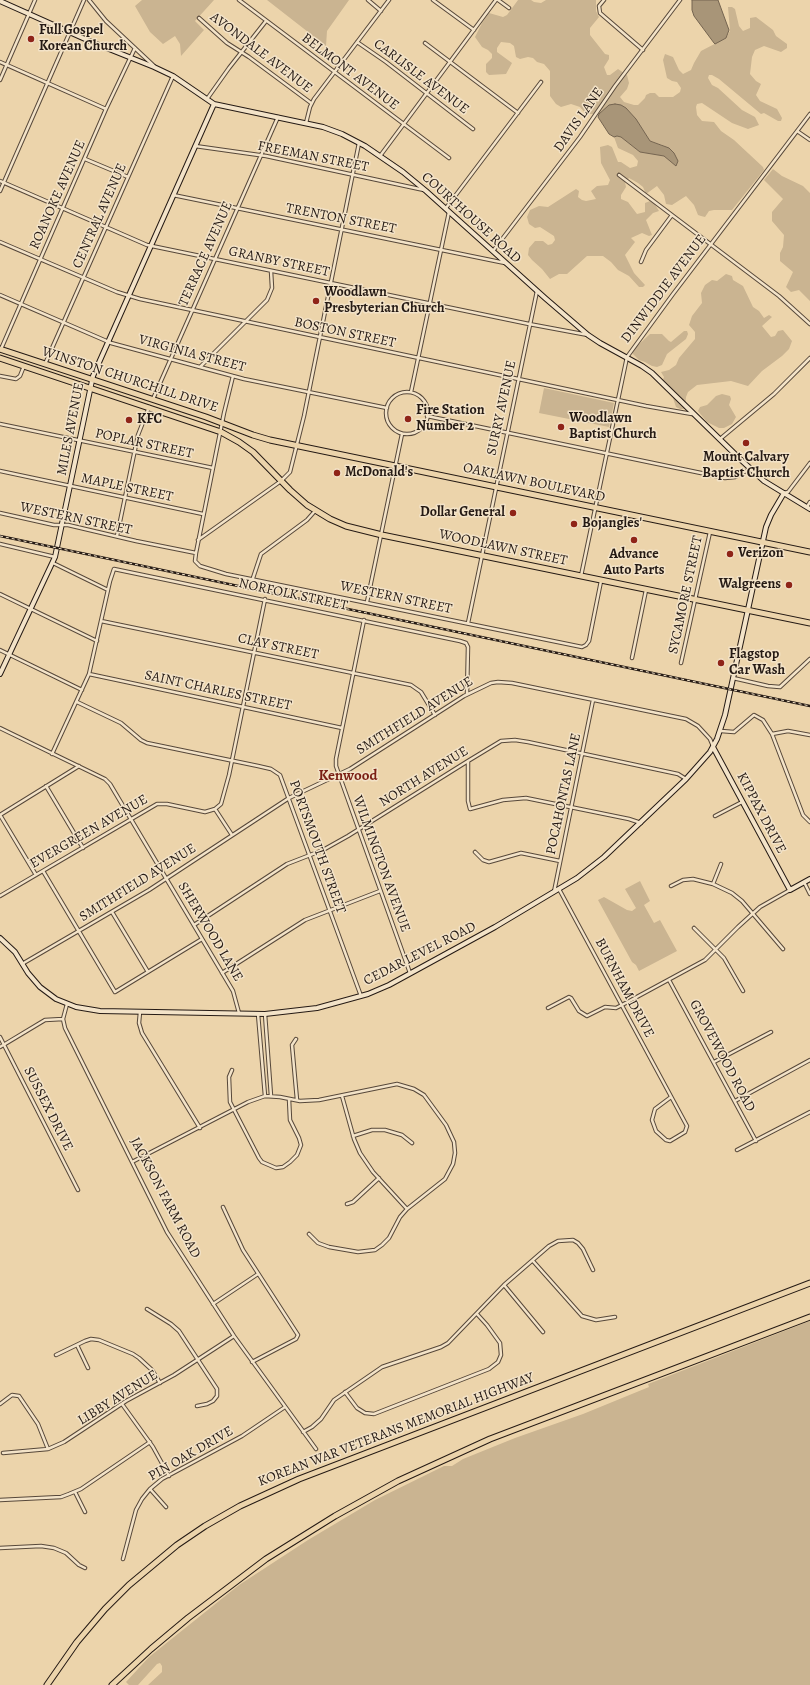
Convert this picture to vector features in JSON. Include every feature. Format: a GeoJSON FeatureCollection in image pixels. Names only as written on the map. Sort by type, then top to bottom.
{"type":"FeatureCollection","features":[{"type":"Feature","properties":{"kind":"highway","name":"WINSTON CHURCHILL DRIVE"},"geometry":{"type":"LineString","coordinates":[[0,350],[222,423],[253,435]]}},
{"type":"Feature","properties":{"kind":"highway"},"geometry":{"type":"LineString","coordinates":[[0,358],[221,432]]}},
{"type":"Feature","properties":{"kind":"highway","name":"WOODLAWN STREET"},"geometry":{"type":"LineString","coordinates":[[221,432],[253,452],[299,499],[315,511],[346,526],[382,535],[810,623]]}},
{"type":"Feature","properties":{"kind":"highway","name":"OAKLAWN BOULEVARD"},"geometry":{"type":"LineString","coordinates":[[253,435],[396,467],[810,552]]}},
{"type":"Feature","properties":{"kind":"highway","name":"KOREAN WAR VETERANS MEMORIAL HIGHWAY"},"geometry":{"type":"LineString","coordinates":[[47,1685],[63,1661],[85,1633],[129,1585],[177,1545],[205,1526],[240,1506],[299,1479],[810,1283]]}},
{"type":"Feature","properties":{"kind":"highway"},"geometry":{"type":"LineString","coordinates":[[112,1685],[151,1649],[188,1618],[269,1557],[335,1516],[398,1481],[490,1439],[810,1317]]}},
{"type":"Feature","properties":{"kind":"street"},"geometry":{"type":"LineString","coordinates":[[0,80],[35,0]]}},
{"type":"Feature","properties":{"kind":"street"},"geometry":{"type":"LineString","coordinates":[[0,191],[84,0]]}},
{"type":"Feature","properties":{"kind":"street","name":"COURTHOUSE ROAD"},"geometry":{"type":"LineString","coordinates":[[89,0],[106,21],[154,67],[173,76],[214,104],[226,108],[278,117],[332,130],[359,143],[380,156],[426,191],[588,335],[652,373],[764,481],[808,508]]}},
{"type":"Feature","properties":{"kind":"street","name":"BELMONT AVENUE"},"geometry":{"type":"LineString","coordinates":[[239,0],[403,125],[449,158]]}},
{"type":"Feature","properties":{"kind":"street"},"geometry":{"type":"LineString","coordinates":[[368,0],[381,11]]}},
{"type":"Feature","properties":{"kind":"street"},"geometry":{"type":"LineString","coordinates":[[306,123],[311,104],[389,0]]}},
{"type":"Feature","properties":{"kind":"street"},"geometry":{"type":"LineString","coordinates":[[433,0],[474,30]]}},
{"type":"Feature","properties":{"kind":"street"},"geometry":{"type":"LineString","coordinates":[[380,156],[497,0],[509,8]]}},
{"type":"Feature","properties":{"kind":"street"},"geometry":{"type":"LineString","coordinates":[[604,0],[599,8],[600,13],[643,50]]}},
{"type":"Feature","properties":{"kind":"street","name":"DAVIS LANE"},"geometry":{"type":"LineString","coordinates":[[493,250],[680,0]]}},
{"type":"Feature","properties":{"kind":"street"},"geometry":{"type":"LineString","coordinates":[[0,1],[154,67]]}},
{"type":"Feature","properties":{"kind":"street","name":"AVONDALE AVENUE"},"geometry":{"type":"LineString","coordinates":[[199,18],[220,38],[311,104]]}},
{"type":"Feature","properties":{"kind":"street"},"geometry":{"type":"LineString","coordinates":[[207,100],[241,52],[266,21]]}},
{"type":"Feature","properties":{"kind":"street","name":"CARLISLE AVENUE"},"geometry":{"type":"LineString","coordinates":[[357,42],[472,129]]}},
{"type":"Feature","properties":{"kind":"street"},"geometry":{"type":"LineString","coordinates":[[425,43],[518,113]]}},
{"type":"Feature","properties":{"kind":"street","name":"ROANOKE AVENUE"},"geometry":{"type":"LineString","coordinates":[[0,350],[106,109],[135,48]]}},
{"type":"Feature","properties":{"kind":"street"},"geometry":{"type":"LineString","coordinates":[[0,62],[106,109]]}},
{"type":"Feature","properties":{"kind":"street","name":"CENTRAL AVENUE"},"geometry":{"type":"LineString","coordinates":[[45,364],[65,323],[173,76]]}},
{"type":"Feature","properties":{"kind":"street"},"geometry":{"type":"LineString","coordinates":[[411,392],[441,250],[447,210],[541,82]]}},
{"type":"Feature","properties":{"kind":"street","name":"MILES AVENUE"},"geometry":{"type":"LineString","coordinates":[[0,674],[55,557],[71,487],[92,380],[172,195],[214,104]]}},
{"type":"Feature","properties":{"kind":"street","name":"DINWIDDIE AVENUE"},"geometry":{"type":"LineString","coordinates":[[581,576],[626,357],[810,114]]}},
{"type":"Feature","properties":{"kind":"street","name":"TERRACE AVENUE"},"geometry":{"type":"LineString","coordinates":[[152,400],[278,117]]}},
{"type":"Feature","properties":{"kind":"street"},"geometry":{"type":"LineString","coordinates":[[797,131],[810,140]]}},
{"type":"Feature","properties":{"kind":"street"},"geometry":{"type":"LineString","coordinates":[[198,540],[281,481],[290,472],[297,446],[359,143]]}},
{"type":"Feature","properties":{"kind":"street","name":"FREEMAN STREET"},"geometry":{"type":"LineString","coordinates":[[194,146],[261,155],[426,191]]}},
{"type":"Feature","properties":{"kind":"street"},"geometry":{"type":"LineString","coordinates":[[85,159],[128,177]]}},
{"type":"Feature","properties":{"kind":"street"},"geometry":{"type":"LineString","coordinates":[[619,175],[779,296],[810,324]]}},
{"type":"Feature","properties":{"kind":"street","name":"GRANBY STREET"},"geometry":{"type":"LineString","coordinates":[[0,181],[150,246],[588,335]]}},
{"type":"Feature","properties":{"kind":"street","name":"TRENTON STREET"},"geometry":{"type":"LineString","coordinates":[[172,195],[506,263]]}},
{"type":"Feature","properties":{"kind":"street"},"geometry":{"type":"LineString","coordinates":[[641,262],[646,250],[672,215]]}},
{"type":"Feature","properties":{"kind":"street","name":"BOSTON STREET"},"geometry":{"type":"LineString","coordinates":[[0,242],[128,296],[618,400],[694,414]]}},
{"type":"Feature","properties":{"kind":"street"},"geometry":{"type":"LineString","coordinates":[[200,367],[264,305],[271,294],[271,270]]}},
{"type":"Feature","properties":{"kind":"street","name":"SURRY AVENUE"},"geometry":{"type":"LineString","coordinates":[[468,623],[537,291]]}},
{"type":"Feature","properties":{"kind":"street","name":"VIRGINIA STREET"},"geometry":{"type":"LineString","coordinates":[[0,295],[108,342],[233,376],[387,408]]}},
{"type":"Feature","properties":{"kind":"street"},"geometry":{"type":"LineString","coordinates":[[720,439],[774,394],[810,358]]}},
{"type":"Feature","properties":{"kind":"street"},"geometry":{"type":"LineString","coordinates":[[0,376],[16,379],[20,376],[24,366]]}},
{"type":"Feature","properties":{"kind":"street"},"geometry":{"type":"LineString","coordinates":[[196,553],[233,376]]}},
{"type":"Feature","properties":{"kind":"street"},"geometry":{"type":"LineString","coordinates":[[411,392],[419,395],[425,402],[428,411],[427,416],[424,423],[417,430],[402,434],[389,422],[387,408],[390,400],[397,395],[411,392]]}},
{"type":"Feature","properties":{"kind":"street"},"geometry":{"type":"LineString","coordinates":[[117,536],[140,427],[149,407]]}},
{"type":"Feature","properties":{"kind":"street"},"geometry":{"type":"LineString","coordinates":[[427,416],[725,478],[735,477],[750,469]]}},
{"type":"Feature","properties":{"kind":"street","name":"POPLAR STREET"},"geometry":{"type":"LineString","coordinates":[[0,424],[213,468]]}},
{"type":"Feature","properties":{"kind":"street"},"geometry":{"type":"LineString","coordinates":[[367,602],[402,434]]}},
{"type":"Feature","properties":{"kind":"street"},"geometry":{"type":"LineString","coordinates":[[784,493],[788,492],[810,463]]}},
{"type":"Feature","properties":{"kind":"street","name":"MAPLE STREET"},"geometry":{"type":"LineString","coordinates":[[0,471],[203,514]]}},
{"type":"Feature","properties":{"kind":"street","name":"CEDAR LEVEL ROAD"},"geometry":{"type":"LineString","coordinates":[[22,964],[40,987],[50,995],[67,1004],[88,1010],[265,1014],[309,1010],[361,996],[383,988],[495,927],[559,889],[604,858],[704,761],[713,747],[720,730],[733,678],[762,543],[769,519],[784,493]]}},
{"type":"Feature","properties":{"kind":"street"},"geometry":{"type":"LineString","coordinates":[[808,508],[810,502]]}},
{"type":"Feature","properties":{"kind":"street"},"geometry":{"type":"LineString","coordinates":[[253,578],[261,554],[306,520],[315,511]]}},
{"type":"Feature","properties":{"kind":"street","name":"WESTERN STREET"},"geometry":{"type":"LineString","coordinates":[[0,513],[196,553],[196,563],[203,568],[584,646],[589,641],[601,580]]}},
{"type":"Feature","properties":{"kind":"street","name":"SYCAMORE STREET"},"geometry":{"type":"LineString","coordinates":[[681,663],[710,532]]}},
{"type":"Feature","properties":{"kind":"street"},"geometry":{"type":"LineString","coordinates":[[0,544],[55,557]]}},
{"type":"Feature","properties":{"kind":"street"},"geometry":{"type":"LineString","coordinates":[[52,754],[90,674],[108,590],[53,563]]}},
{"type":"Feature","properties":{"kind":"street","name":"NORFOLK STREET"},"geometry":{"type":"LineString","coordinates":[[108,590],[114,569],[265,599],[460,641],[468,645],[467,694]]}},
{"type":"Feature","properties":{"kind":"street"},"geometry":{"type":"LineString","coordinates":[[632,658],[646,590]]}},
{"type":"Feature","properties":{"kind":"street"},"geometry":{"type":"LineString","coordinates":[[0,594],[98,641]]}},
{"type":"Feature","properties":{"kind":"street"},"geometry":{"type":"LineString","coordinates":[[232,835],[215,809],[222,801],[232,761],[265,599]]}},
{"type":"Feature","properties":{"kind":"street","name":"WILMINGTON AVENUE"},"geometry":{"type":"LineString","coordinates":[[364,620],[335,762],[410,973]]}},
{"type":"Feature","properties":{"kind":"street","name":"CLAY STREET"},"geometry":{"type":"LineString","coordinates":[[102,621],[414,686],[421,692],[435,715]]}},
{"type":"Feature","properties":{"kind":"street"},"geometry":{"type":"LineString","coordinates":[[0,650],[83,690]]}},
{"type":"Feature","properties":{"kind":"street"},"geometry":{"type":"LineString","coordinates":[[733,678],[768,686],[780,687],[810,658]]}},
{"type":"Feature","properties":{"kind":"street","name":"SAINT CHARLES STREET"},"geometry":{"type":"LineString","coordinates":[[90,674],[342,728]]}},
{"type":"Feature","properties":{"kind":"street","name":"SMITHFIELD AVENUE"},"geometry":{"type":"LineString","coordinates":[[22,964],[112,912],[289,798],[339,774],[467,694],[491,683],[505,682],[691,721],[704,732],[713,747]]}},
{"type":"Feature","properties":{"kind":"street","name":"POCAHONTAS LANE"},"geometry":{"type":"LineString","coordinates":[[554,892],[593,700]]}},
{"type":"Feature","properties":{"kind":"street","name":"PORTSMOUTH STREET"},"geometry":{"type":"LineString","coordinates":[[77,702],[121,723],[147,744],[275,771],[282,778],[361,996]]}},
{"type":"Feature","properties":{"kind":"street"},"geometry":{"type":"LineString","coordinates":[[720,730],[734,732],[754,715],[760,717],[767,724],[803,815],[810,822]]}},
{"type":"Feature","properties":{"kind":"street","name":"SHERWOOD LANE"},"geometry":{"type":"LineString","coordinates":[[0,728],[108,781],[235,995],[240,1014]]}},
{"type":"Feature","properties":{"kind":"street"},"geometry":{"type":"LineString","coordinates":[[772,734],[788,731],[810,735]]}},
{"type":"Feature","properties":{"kind":"street","name":"NORTH AVENUE"},"geometry":{"type":"LineString","coordinates":[[194,925],[287,864],[332,846],[496,744],[510,740],[678,774],[686,779]]}},
{"type":"Feature","properties":{"kind":"street","name":"KIPPAX DRIVE"},"geometry":{"type":"LineString","coordinates":[[713,747],[790,890]]}},
{"type":"Feature","properties":{"kind":"street"},"geometry":{"type":"LineString","coordinates":[[468,761],[469,808],[472,810],[503,800],[520,798],[571,807],[641,823]]}},
{"type":"Feature","properties":{"kind":"street"},"geometry":{"type":"LineString","coordinates":[[36,875],[0,815],[79,766]]}},
{"type":"Feature","properties":{"kind":"street"},"geometry":{"type":"LineString","coordinates":[[46,786],[83,848]]}},
{"type":"Feature","properties":{"kind":"street"},"geometry":{"type":"LineString","coordinates":[[715,816],[742,802]]}},
{"type":"Feature","properties":{"kind":"street","name":"EVERGREEN AVENUE"},"geometry":{"type":"LineString","coordinates":[[0,896],[154,805],[161,803],[202,812],[208,812],[215,809]]}},
{"type":"Feature","properties":{"kind":"street"},"geometry":{"type":"LineString","coordinates":[[475,852],[483,860],[489,862],[507,856],[526,853],[560,861]]}},
{"type":"Feature","properties":{"kind":"street"},"geometry":{"type":"LineString","coordinates":[[713,884],[721,864]]}},
{"type":"Feature","properties":{"kind":"street"},"geometry":{"type":"LineString","coordinates":[[43,871],[115,992],[202,940]]}},
{"type":"Feature","properties":{"kind":"street"},"geometry":{"type":"LineString","coordinates":[[671,886],[683,880],[693,879],[713,884],[737,897],[753,913],[783,949]]}},
{"type":"Feature","properties":{"kind":"street"},"geometry":{"type":"LineString","coordinates":[[548,1008],[569,997],[579,1011],[587,1016],[605,1007],[616,1008],[622,1006],[701,962],[766,902],[810,879]]}},
{"type":"Feature","properties":{"kind":"street"},"geometry":{"type":"LineString","coordinates":[[804,882],[810,894]]}},
{"type":"Feature","properties":{"kind":"street","name":"BURNHAM DRIVE"},"geometry":{"type":"LineString","coordinates":[[559,889],[671,1097],[687,1128],[685,1132],[670,1141],[666,1140],[656,1131],[652,1120],[655,1109],[671,1097]]}},
{"type":"Feature","properties":{"kind":"street"},"geometry":{"type":"LineString","coordinates":[[222,973],[305,920],[380,891]]}},
{"type":"Feature","properties":{"kind":"street"},"geometry":{"type":"LineString","coordinates":[[112,912],[148,972]]}},
{"type":"Feature","properties":{"kind":"street"},"geometry":{"type":"LineString","coordinates":[[694,928],[728,963],[743,991]]}},
{"type":"Feature","properties":{"kind":"street"},"geometry":{"type":"LineString","coordinates":[[0,938],[12,949],[22,964]]}},
{"type":"Feature","properties":{"kind":"street","name":"GROVEWOOD ROAD"},"geometry":{"type":"LineString","coordinates":[[670,980],[756,1141]]}},
{"type":"Feature","properties":{"kind":"street"},"geometry":{"type":"LineString","coordinates":[[0,1047],[45,1020],[63,1019],[67,1004]]}},
{"type":"Feature","properties":{"kind":"street"},"geometry":{"type":"LineString","coordinates":[[140,1012],[140,1030],[200,1128]]}},
{"type":"Feature","properties":{"kind":"street"},"geometry":{"type":"LineString","coordinates":[[258,1014],[265,1096]]}},
{"type":"Feature","properties":{"kind":"street"},"geometry":{"type":"LineString","coordinates":[[265,1014],[271,1096]]}},
{"type":"Feature","properties":{"kind":"street","name":"JACKSON FARM ROAD"},"geometry":{"type":"LineString","coordinates":[[63,1019],[67,1032],[167,1232],[234,1336],[316,1449]]}},
{"type":"Feature","properties":{"kind":"street"},"geometry":{"type":"LineString","coordinates":[[714,1062],[771,1032]]}},
{"type":"Feature","properties":{"kind":"street","name":"SUSSEX DRIVE"},"geometry":{"type":"LineString","coordinates":[[0,1036],[78,1190]]}},
{"type":"Feature","properties":{"kind":"street"},"geometry":{"type":"LineString","coordinates":[[296,1039],[292,1045],[297,1100]]}},
{"type":"Feature","properties":{"kind":"street"},"geometry":{"type":"LineString","coordinates":[[735,1101],[810,1060]]}},
{"type":"Feature","properties":{"kind":"street"},"geometry":{"type":"LineString","coordinates":[[232,1070],[229,1077],[229,1099],[262,1162],[272,1166],[283,1167],[290,1162],[297,1155],[301,1145],[300,1138],[290,1120],[289,1099]]}},
{"type":"Feature","properties":{"kind":"street"},"geometry":{"type":"LineString","coordinates":[[132,1162],[252,1100],[265,1096],[297,1100],[319,1100],[392,1085],[408,1086],[419,1091],[428,1099],[449,1128],[455,1148],[455,1159],[452,1169],[441,1183],[400,1217],[386,1242],[380,1247],[369,1251],[358,1252],[329,1247],[318,1243],[309,1234]]}},
{"type":"Feature","properties":{"kind":"street"},"geometry":{"type":"LineString","coordinates":[[342,1096],[353,1136],[360,1153],[379,1178],[408,1209]]}},
{"type":"Feature","properties":{"kind":"street"},"geometry":{"type":"LineString","coordinates":[[737,1150],[810,1112]]}},
{"type":"Feature","properties":{"kind":"street"},"geometry":{"type":"LineString","coordinates":[[353,1136],[372,1130],[385,1130],[402,1135],[412,1143]]}},
{"type":"Feature","properties":{"kind":"street"},"geometry":{"type":"LineString","coordinates":[[347,1204],[353,1202],[379,1178]]}},
{"type":"Feature","properties":{"kind":"street"},"geometry":{"type":"LineString","coordinates":[[223,1207],[239,1243],[298,1334],[298,1338],[252,1362]]}},
{"type":"Feature","properties":{"kind":"street"},"geometry":{"type":"LineString","coordinates":[[303,1432],[312,1427],[328,1410],[334,1400],[382,1367],[441,1347],[448,1342],[504,1285],[549,1246],[558,1241],[573,1240],[583,1249],[593,1270]]}},
{"type":"Feature","properties":{"kind":"street"},"geometry":{"type":"LineString","coordinates":[[533,1261],[582,1316],[596,1320],[615,1317]]}},
{"type":"Feature","properties":{"kind":"street"},"geometry":{"type":"LineString","coordinates":[[213,1304],[258,1274]]}},
{"type":"Feature","properties":{"kind":"street"},"geometry":{"type":"LineString","coordinates":[[504,1285],[543,1332]]}},
{"type":"Feature","properties":{"kind":"street"},"geometry":{"type":"LineString","coordinates":[[147,1309],[175,1327],[217,1389],[216,1398],[210,1403],[197,1406]]}},
{"type":"Feature","properties":{"kind":"street"},"geometry":{"type":"LineString","coordinates":[[345,1392],[357,1408],[365,1413],[374,1414],[494,1366],[498,1362],[501,1355],[500,1343],[477,1314]]}},
{"type":"Feature","properties":{"kind":"street","name":"LIBBY AVENUE"},"geometry":{"type":"LineString","coordinates":[[3,1454],[48,1449],[73,1437],[122,1404],[198,1360],[234,1336]]}},
{"type":"Feature","properties":{"kind":"street"},"geometry":{"type":"LineString","coordinates":[[56,1355],[89,1339],[99,1340],[133,1354],[147,1364],[160,1383]]}},
{"type":"Feature","properties":{"kind":"street"},"geometry":{"type":"LineString","coordinates":[[77,1345],[88,1368]]}},
{"type":"Feature","properties":{"kind":"street"},"geometry":{"type":"LineString","coordinates":[[0,1404],[12,1395],[19,1396],[38,1424],[48,1449]]}},
{"type":"Feature","properties":{"kind":"street"},"geometry":{"type":"LineString","coordinates":[[122,1404],[150,1442],[169,1476]]}},
{"type":"Feature","properties":{"kind":"street","name":"PIN OAK DRIVE"},"geometry":{"type":"LineString","coordinates":[[123,1559],[136,1510],[142,1498],[150,1489],[169,1476],[242,1436],[285,1407]]}},
{"type":"Feature","properties":{"kind":"street"},"geometry":{"type":"LineString","coordinates":[[0,1500],[61,1496],[76,1492],[150,1442]]}},
{"type":"Feature","properties":{"kind":"street"},"geometry":{"type":"LineString","coordinates":[[150,1489],[166,1507]]}},
{"type":"Feature","properties":{"kind":"street"},"geometry":{"type":"LineString","coordinates":[[76,1492],[85,1512]]}},
{"type":"Feature","properties":{"kind":"street"},"geometry":{"type":"LineString","coordinates":[[0,1548],[41,1546],[54,1548],[66,1553],[79,1565],[85,1568]]}},
{"type":"Feature","properties":{"kind":"shaded area"},"geometry":{"type":"Polygon","coordinates":[[[142,0],[214,0],[195,21],[204,30],[181,56],[180,44],[175,36],[163,44],[150,32],[135,6],[142,0]]]}},
{"type":"Feature","properties":{"kind":"shaded area"},"geometry":{"type":"Polygon","coordinates":[[[267,0],[349,0],[327,31],[326,46],[267,0]]]}},
{"type":"Feature","properties":{"kind":"shaded area"},"geometry":{"type":"Polygon","coordinates":[[[518,0],[531,0],[541,3],[546,0],[596,0],[596,11],[599,17],[590,28],[590,35],[605,54],[609,55],[609,59],[604,67],[607,75],[610,75],[618,69],[627,75],[629,83],[627,89],[620,97],[624,102],[634,105],[638,105],[646,95],[650,93],[655,93],[659,97],[673,97],[680,92],[681,88],[677,82],[667,78],[663,60],[665,54],[673,57],[679,70],[683,74],[691,70],[701,51],[726,38],[730,31],[728,7],[735,9],[739,26],[743,31],[750,28],[750,18],[756,17],[773,30],[776,36],[787,44],[787,48],[781,52],[764,46],[755,50],[752,57],[750,74],[761,84],[756,95],[760,101],[777,109],[782,118],[781,121],[778,121],[764,113],[761,114],[719,79],[712,75],[709,75],[708,78],[712,85],[718,88],[742,110],[755,117],[759,125],[748,129],[732,123],[702,103],[697,104],[696,107],[697,115],[702,121],[714,122],[721,131],[734,140],[763,167],[764,170],[732,210],[714,210],[709,211],[705,217],[701,216],[698,215],[694,205],[686,196],[672,205],[666,204],[664,195],[657,186],[646,194],[643,187],[638,183],[629,178],[625,182],[626,187],[621,195],[621,199],[628,202],[637,214],[645,212],[645,203],[650,201],[654,203],[659,211],[653,213],[646,220],[652,235],[649,236],[642,233],[631,238],[635,242],[625,255],[634,273],[645,285],[643,287],[639,287],[629,276],[618,270],[603,256],[587,256],[567,274],[559,274],[550,279],[528,255],[529,248],[535,241],[543,241],[548,245],[552,244],[555,240],[554,236],[540,227],[535,228],[529,224],[527,217],[530,210],[539,206],[548,207],[576,189],[579,191],[578,197],[582,200],[586,201],[596,199],[591,191],[597,186],[608,185],[610,180],[601,163],[600,147],[608,145],[612,147],[618,162],[621,162],[630,168],[637,166],[638,161],[633,155],[618,148],[614,137],[621,137],[640,152],[664,156],[676,166],[678,161],[674,153],[662,145],[650,141],[636,119],[626,108],[603,110],[599,114],[586,114],[580,107],[571,104],[561,107],[556,104],[550,96],[550,71],[544,64],[537,62],[533,58],[528,57],[520,59],[516,57],[514,46],[510,43],[501,42],[497,48],[497,52],[512,63],[506,74],[489,75],[486,72],[486,64],[492,58],[492,54],[482,47],[475,37],[489,13],[503,17],[507,15],[518,0]]]}},
{"type":"Feature","properties":{"kind":"shaded area"},"geometry":{"type":"Polygon","coordinates":[[[692,0],[718,0],[729,30],[726,38],[715,44],[714,43],[694,16],[692,10],[692,0]]]}},
{"type":"Feature","properties":{"kind":"shaded area"},"geometry":{"type":"Polygon","coordinates":[[[615,104],[626,108],[636,119],[650,141],[669,148],[674,153],[678,161],[676,166],[664,156],[640,152],[621,137],[614,137],[609,134],[598,117],[599,114],[609,105],[615,104]]]}},
{"type":"Feature","properties":{"kind":"shaded area"},"geometry":{"type":"Polygon","coordinates":[[[773,169],[782,176],[803,186],[810,193],[810,301],[799,290],[791,292],[786,287],[793,272],[780,261],[780,253],[783,247],[784,235],[772,221],[772,212],[783,199],[764,180],[773,169]]]}},
{"type":"Feature","properties":{"kind":"shaded area"},"geometry":{"type":"Polygon","coordinates":[[[726,274],[732,276],[733,280],[743,286],[753,307],[759,311],[764,318],[769,315],[772,317],[762,326],[771,337],[775,336],[778,331],[783,330],[792,341],[789,349],[762,371],[748,386],[731,381],[697,385],[688,392],[685,409],[680,409],[676,407],[673,398],[661,385],[664,377],[661,372],[669,370],[676,365],[679,358],[695,339],[695,332],[689,325],[692,316],[702,303],[701,293],[705,285],[712,280],[717,281],[726,274]]]}},
{"type":"Feature","properties":{"kind":"shaded area"},"geometry":{"type":"Polygon","coordinates":[[[684,331],[687,331],[688,334],[686,339],[667,354],[662,365],[657,367],[652,366],[639,360],[632,353],[634,349],[650,334],[662,334],[671,342],[684,331]]]}},
{"type":"Feature","properties":{"kind":"shaded area"},"geometry":{"type":"Polygon","coordinates":[[[544,388],[614,403],[609,427],[539,413],[544,388]]]}},
{"type":"Feature","properties":{"kind":"shaded area"},"geometry":{"type":"Polygon","coordinates":[[[722,394],[730,396],[731,399],[729,405],[736,417],[732,424],[724,428],[719,428],[707,422],[698,411],[700,407],[707,405],[716,396],[722,394]]]}},
{"type":"Feature","properties":{"kind":"shaded area"},"geometry":{"type":"Polygon","coordinates":[[[640,881],[650,901],[644,905],[654,923],[660,920],[677,951],[639,971],[636,965],[632,962],[598,900],[604,897],[627,910],[632,911],[636,908],[625,889],[640,881]]]}},
{"type":"Feature","properties":{"kind":"shaded area"},"geometry":{"type":"Polygon","coordinates":[[[810,1321],[810,1685],[148,1685],[162,1672],[162,1666],[160,1663],[157,1664],[138,1685],[129,1685],[126,1682],[149,1657],[239,1585],[308,1540],[375,1500],[444,1466],[452,1466],[463,1459],[515,1438],[583,1414],[649,1387],[648,1384],[810,1321]]]}},
{"type":"Feature","properties":{"kind":"railway"},"geometry":{"type":"LineString","coordinates":[[0,536],[810,706]]}},
{"type":"Feature","properties":{"kind":"place","name":"Full Gospel Korean Church"},"geometry":{"type":"Point","coordinates":[31,39]}},
{"type":"Feature","properties":{"kind":"place","name":"Woodlawn Presbyterian Church"},"geometry":{"type":"Point","coordinates":[316,301]}},
{"type":"Feature","properties":{"kind":"place","name":"Fire Station Number 2"},"geometry":{"type":"Point","coordinates":[408,419]}},
{"type":"Feature","properties":{"kind":"place","name":"KFC"},"geometry":{"type":"Point","coordinates":[129,420]}},
{"type":"Feature","properties":{"kind":"place","name":"Woodlawn Baptist Church"},"geometry":{"type":"Point","coordinates":[561,427]}},
{"type":"Feature","properties":{"kind":"place","name":"Mount Calvary Baptist Church"},"geometry":{"type":"Point","coordinates":[746,443]}},
{"type":"Feature","properties":{"kind":"place","name":"McDonald's"},"geometry":{"type":"Point","coordinates":[337,473]}},
{"type":"Feature","properties":{"kind":"place","name":"Dollar General"},"geometry":{"type":"Point","coordinates":[513,513]}},
{"type":"Feature","properties":{"kind":"place","name":"Bojangles'"},"geometry":{"type":"Point","coordinates":[574,524]}},
{"type":"Feature","properties":{"kind":"place","name":"Advance Auto Parts"},"geometry":{"type":"Point","coordinates":[634,540]}},
{"type":"Feature","properties":{"kind":"place","name":"Verizon"},"geometry":{"type":"Point","coordinates":[730,554]}},
{"type":"Feature","properties":{"kind":"place","name":"Walgreens"},"geometry":{"type":"Point","coordinates":[789,585]}},
{"type":"Feature","properties":{"kind":"place","name":"Flagstop Car Wash"},"geometry":{"type":"Point","coordinates":[721,663]}},
{"type":"Feature","properties":{"kind":"district","name":"Kenwood"},"geometry":{"type":"Point","coordinates":[348,776]}}]}
